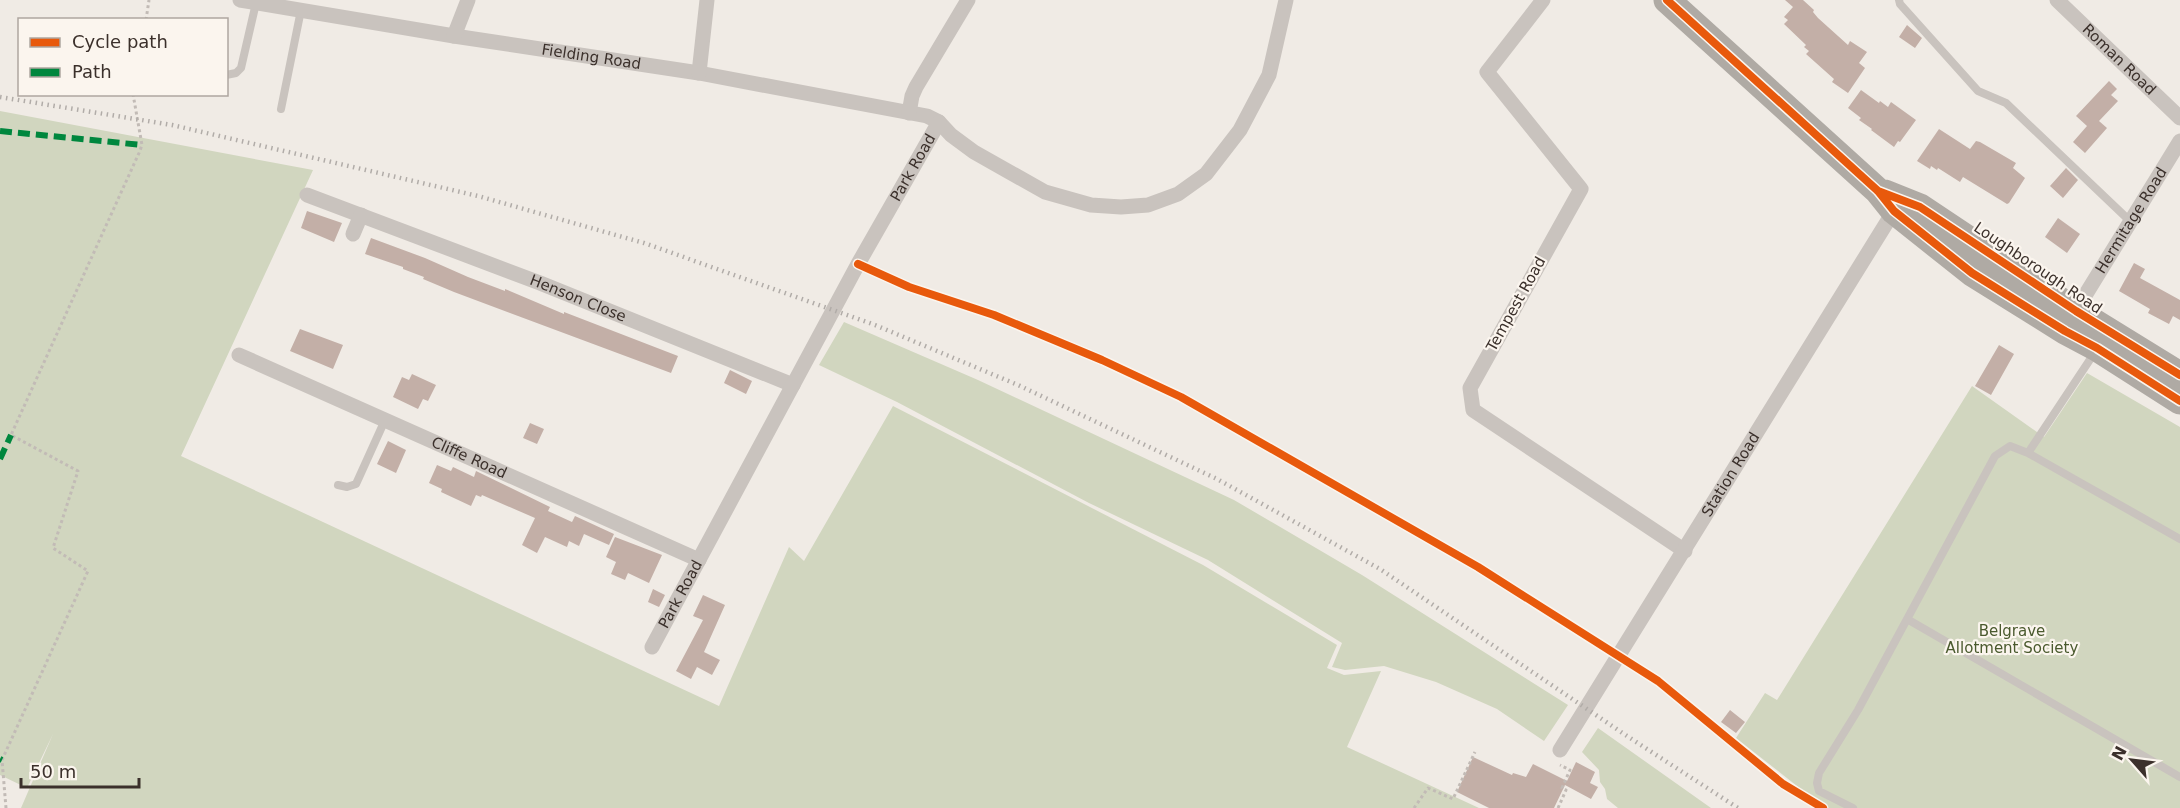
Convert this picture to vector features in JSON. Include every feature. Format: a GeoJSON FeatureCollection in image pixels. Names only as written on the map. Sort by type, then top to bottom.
{"type":"FeatureCollection","features":[{"type":"Feature","properties":{"kind":"highway","name":"Loughborough Road"},"geometry":{"type":"LineString","coordinates":[[1666,0],[1891,200],[1920,207],[2070,321],[2097,348],[2180,401]]}},
{"type":"Feature","properties":{"kind":"highway","name":"Loughborough Road"},"geometry":{"type":"LineString","coordinates":[[2070,321],[2180,375]]}},
{"type":"Feature","properties":{"kind":"street"},"geometry":{"type":"LineString","coordinates":[[454,36],[468,0]]}},
{"type":"Feature","properties":{"kind":"street"},"geometry":{"type":"LineString","coordinates":[[699,74],[707,0]]}},
{"type":"Feature","properties":{"kind":"street"},"geometry":{"type":"LineString","coordinates":[[909,113],[916,87],[968,0]]}},
{"type":"Feature","properties":{"kind":"street","name":"Park Road"},"geometry":{"type":"LineString","coordinates":[[652,647],[855,270],[939,122],[951,135],[974,152],[1045,192],[1091,206],[1148,206],[1178,194],[1206,174],[1240,130],[1269,75],[1286,0]]}},
{"type":"Feature","properties":{"kind":"street","name":"Tempest Road"},"geometry":{"type":"LineString","coordinates":[[1543,0],[1487,72],[1581,189],[1470,388],[1473,411],[1685,551]]}},
{"type":"Feature","properties":{"kind":"street","name":"Roman Road"},"geometry":{"type":"LineString","coordinates":[[2057,0],[2180,118]]}},
{"type":"Feature","properties":{"kind":"street","name":"Fielding Road"},"geometry":{"type":"LineString","coordinates":[[248,1],[699,74],[927,116],[939,122]]}},
{"type":"Feature","properties":{"kind":"street","name":"Hermitage Road"},"geometry":{"type":"LineString","coordinates":[[2070,321],[2180,141]]}},
{"type":"Feature","properties":{"kind":"street","name":"Henson Close"},"geometry":{"type":"LineString","coordinates":[[307,195],[797,379]]}},
{"type":"Feature","properties":{"kind":"street","name":"Station Road"},"geometry":{"type":"LineString","coordinates":[[1557,756],[1685,551],[1891,200]]}},
{"type":"Feature","properties":{"kind":"street"},"geometry":{"type":"LineString","coordinates":[[353,234],[361,215]]}},
{"type":"Feature","properties":{"kind":"street","name":"Cliffe Road"},"geometry":{"type":"LineString","coordinates":[[239,355],[699,560]]}},
{"type":"Feature","properties":{"kind":"lane"},"geometry":{"type":"LineString","coordinates":[[1899,0],[1900,4],[1978,91],[2006,103],[2131,222]]}},
{"type":"Feature","properties":{"kind":"lane"},"geometry":{"type":"LineString","coordinates":[[228,75],[236,73],[242,68],[248,1]]}},
{"type":"Feature","properties":{"kind":"lane"},"geometry":{"type":"LineString","coordinates":[[281,109],[301,10]]}},
{"type":"Feature","properties":{"kind":"lane"},"geometry":{"type":"LineString","coordinates":[[2028,453],[2097,348]]}},
{"type":"Feature","properties":{"kind":"lane"},"geometry":{"type":"LineString","coordinates":[[338,485],[347,487],[356,484],[385,420]]}},
{"type":"Feature","properties":{"kind":"lane"},"geometry":{"type":"LineString","coordinates":[[1853,808],[1819,791],[1817,783],[1819,773],[1858,710],[1995,456],[2010,446],[2028,453],[2180,539]]}},
{"type":"Feature","properties":{"kind":"lane"},"geometry":{"type":"LineString","coordinates":[[1906,619],[2180,777]]}},
{"type":"Feature","properties":{"kind":"path"},"geometry":{"type":"LineString","coordinates":[[146,18],[149,0]]}},
{"type":"Feature","properties":{"kind":"path"},"geometry":{"type":"LineString","coordinates":[[6,808],[2,760],[88,571],[53,548],[78,471],[11,435],[142,145],[133,96]]}},
{"type":"Feature","properties":{"kind":"path"},"geometry":{"type":"LineString","coordinates":[[1414,808],[1428,788],[1453,799],[1475,752]]}},
{"type":"Feature","properties":{"kind":"path"},"geometry":{"type":"LineString","coordinates":[[1557,756],[1570,770],[1562,788],[1566,790],[1558,808]]}},
{"type":"Feature","properties":{"kind":"green space"},"geometry":{"type":"Polygon","coordinates":[[[0,111],[313,170],[181,456],[719,706],[789,547],[804,561],[893,406],[1203,565],[1337,645],[1327,668],[1344,675],[1381,671],[1347,747],[1479,808],[21,808],[53,734],[27,788],[0,775],[0,111]]]}},
{"type":"Feature","properties":{"kind":"green space"},"geometry":{"type":"Polygon","coordinates":[[[844,322],[978,380],[1234,500],[1362,575],[1568,705],[1544,741],[1497,709],[1436,682],[1384,666],[1345,670],[1332,667],[1342,643],[1208,560],[1089,503],[897,402],[819,365],[844,322]]]}},
{"type":"Feature","properties":{"kind":"green space","name":"Belgrave Allotment Society"},"geometry":{"type":"Polygon","coordinates":[[[2087,373],[2180,427],[2180,808],[1825,808],[1736,738],[1765,693],[1777,700],[1972,386],[2044,437],[2087,373]]]}},
{"type":"Feature","properties":{"kind":"green space"},"geometry":{"type":"Polygon","coordinates":[[[1598,728],[1711,808],[1618,808],[1607,799],[1605,789],[1600,782],[1599,770],[1582,752],[1598,728]]]}},
{"type":"Feature","properties":{"kind":"building"},"geometry":{"type":"Polygon","coordinates":[[[1785,0],[1803,0],[1814,10],[1818,18],[1848,45],[1850,41],[1867,52],[1859,63],[1865,68],[1848,93],[1832,82],[1834,79],[1806,54],[1809,51],[1804,47],[1806,45],[1784,24],[1788,20],[1784,17],[1793,7],[1785,0]]]}},
{"type":"Feature","properties":{"kind":"building"},"geometry":{"type":"Polygon","coordinates":[[[1907,25],[1922,38],[1915,48],[1899,37],[1907,25]]]}},
{"type":"Feature","properties":{"kind":"building"},"geometry":{"type":"Polygon","coordinates":[[[2109,81],[2117,89],[2111,95],[2118,101],[2099,121],[2107,128],[2085,153],[2073,142],[2087,126],[2076,116],[2109,81]]]}},
{"type":"Feature","properties":{"kind":"building"},"geometry":{"type":"Polygon","coordinates":[[[1861,90],[1888,107],[1891,102],[1916,120],[1894,147],[1859,120],[1861,118],[1848,108],[1861,90]]]}},
{"type":"Feature","properties":{"kind":"building"},"geometry":{"type":"Polygon","coordinates":[[[1939,129],[1970,149],[1976,141],[1980,142],[2016,163],[2013,168],[2025,178],[2009,203],[2007,204],[1963,177],[1960,182],[1938,168],[1937,170],[1931,166],[1930,169],[1917,161],[1939,129]]]}},
{"type":"Feature","properties":{"kind":"building"},"geometry":{"type":"Polygon","coordinates":[[[2066,168],[2078,180],[2063,198],[2050,186],[2066,168]]]}},
{"type":"Feature","properties":{"kind":"building"},"geometry":{"type":"Polygon","coordinates":[[[307,211],[342,223],[334,242],[301,228],[307,211]]]}},
{"type":"Feature","properties":{"kind":"building"},"geometry":{"type":"Polygon","coordinates":[[[2058,218],[2080,234],[2067,253],[2045,237],[2058,218]]]}},
{"type":"Feature","properties":{"kind":"building"},"geometry":{"type":"Polygon","coordinates":[[[371,238],[678,356],[671,373],[454,292],[423,279],[424,277],[403,269],[403,267],[365,254],[371,238]]]}},
{"type":"Feature","properties":{"kind":"building"},"geometry":{"type":"Polygon","coordinates":[[[2134,263],[2145,269],[2140,278],[2180,300],[2180,320],[2173,316],[2169,324],[2148,313],[2150,309],[2119,291],[2134,263]]]}},
{"type":"Feature","properties":{"kind":"building"},"geometry":{"type":"Polygon","coordinates":[[[300,329],[343,345],[333,369],[290,351],[300,329]]]}},
{"type":"Feature","properties":{"kind":"building"},"geometry":{"type":"Polygon","coordinates":[[[1999,345],[2014,354],[1991,395],[1975,386],[1999,345]]]}},
{"type":"Feature","properties":{"kind":"building"},"geometry":{"type":"Polygon","coordinates":[[[730,370],[752,381],[746,394],[724,383],[730,370]]]}},
{"type":"Feature","properties":{"kind":"building"},"geometry":{"type":"Polygon","coordinates":[[[412,374],[436,385],[428,401],[423,399],[418,409],[393,397],[402,377],[409,380],[412,374]]]}},
{"type":"Feature","properties":{"kind":"building"},"geometry":{"type":"Polygon","coordinates":[[[530,423],[544,429],[537,444],[523,438],[530,423]]]}},
{"type":"Feature","properties":{"kind":"building"},"geometry":{"type":"Polygon","coordinates":[[[388,441],[406,450],[396,473],[377,464],[388,441]]]}},
{"type":"Feature","properties":{"kind":"building"},"geometry":{"type":"Polygon","coordinates":[[[437,465],[451,471],[453,467],[474,477],[476,471],[550,507],[548,511],[572,522],[575,516],[614,534],[609,545],[584,534],[579,546],[569,541],[567,547],[545,537],[537,553],[522,545],[535,518],[482,495],[481,497],[476,495],[471,506],[441,492],[442,489],[429,483],[437,465]]]}},
{"type":"Feature","properties":{"kind":"building"},"geometry":{"type":"Polygon","coordinates":[[[615,537],[662,555],[649,583],[628,573],[625,580],[611,574],[616,562],[606,557],[615,537]]]}},
{"type":"Feature","properties":{"kind":"building"},"geometry":{"type":"Polygon","coordinates":[[[653,589],[665,595],[659,607],[648,602],[653,589]]]}},
{"type":"Feature","properties":{"kind":"building"},"geometry":{"type":"Polygon","coordinates":[[[703,595],[725,605],[704,652],[720,660],[712,675],[697,667],[691,679],[676,671],[703,620],[693,616],[703,595]]]}},
{"type":"Feature","properties":{"kind":"building"},"geometry":{"type":"Polygon","coordinates":[[[1730,710],[1745,722],[1736,733],[1721,722],[1730,710]]]}},
{"type":"Feature","properties":{"kind":"building"},"geometry":{"type":"Polygon","coordinates":[[[1473,757],[1512,775],[1513,773],[1526,777],[1533,764],[1567,781],[1576,762],[1595,772],[1590,783],[1598,787],[1591,799],[1565,785],[1554,808],[1489,808],[1457,792],[1473,757]]]}},
{"type":"Feature","properties":{"kind":"railway"},"geometry":{"type":"LineString","coordinates":[[0,97],[172,125],[478,196],[644,243],[875,325],[1018,385],[1217,479],[1380,569],[1738,808]]}},
{"type":"Feature","properties":{"kind":"marked path"},"geometry":{"type":"LineString","coordinates":[[0,131],[142,145]]}},
{"type":"Feature","properties":{"kind":"marked path"},"geometry":{"type":"LineString","coordinates":[[0,459],[11,435]]}},
{"type":"Feature","properties":{"kind":"cycle path"},"geometry":{"type":"LineString","coordinates":[[1667,0],[1878,191],[1894,211],[1972,273],[2180,401]]}},
{"type":"Feature","properties":{"kind":"cycle path"},"geometry":{"type":"LineString","coordinates":[[1878,191],[1920,207],[2076,311],[2180,375]]}},
{"type":"Feature","properties":{"kind":"cycle path"},"geometry":{"type":"LineString","coordinates":[[858,264],[909,287],[994,315],[1102,360],[1181,397],[1478,567],[1658,681],[1783,784],[1823,808]]}}]}
